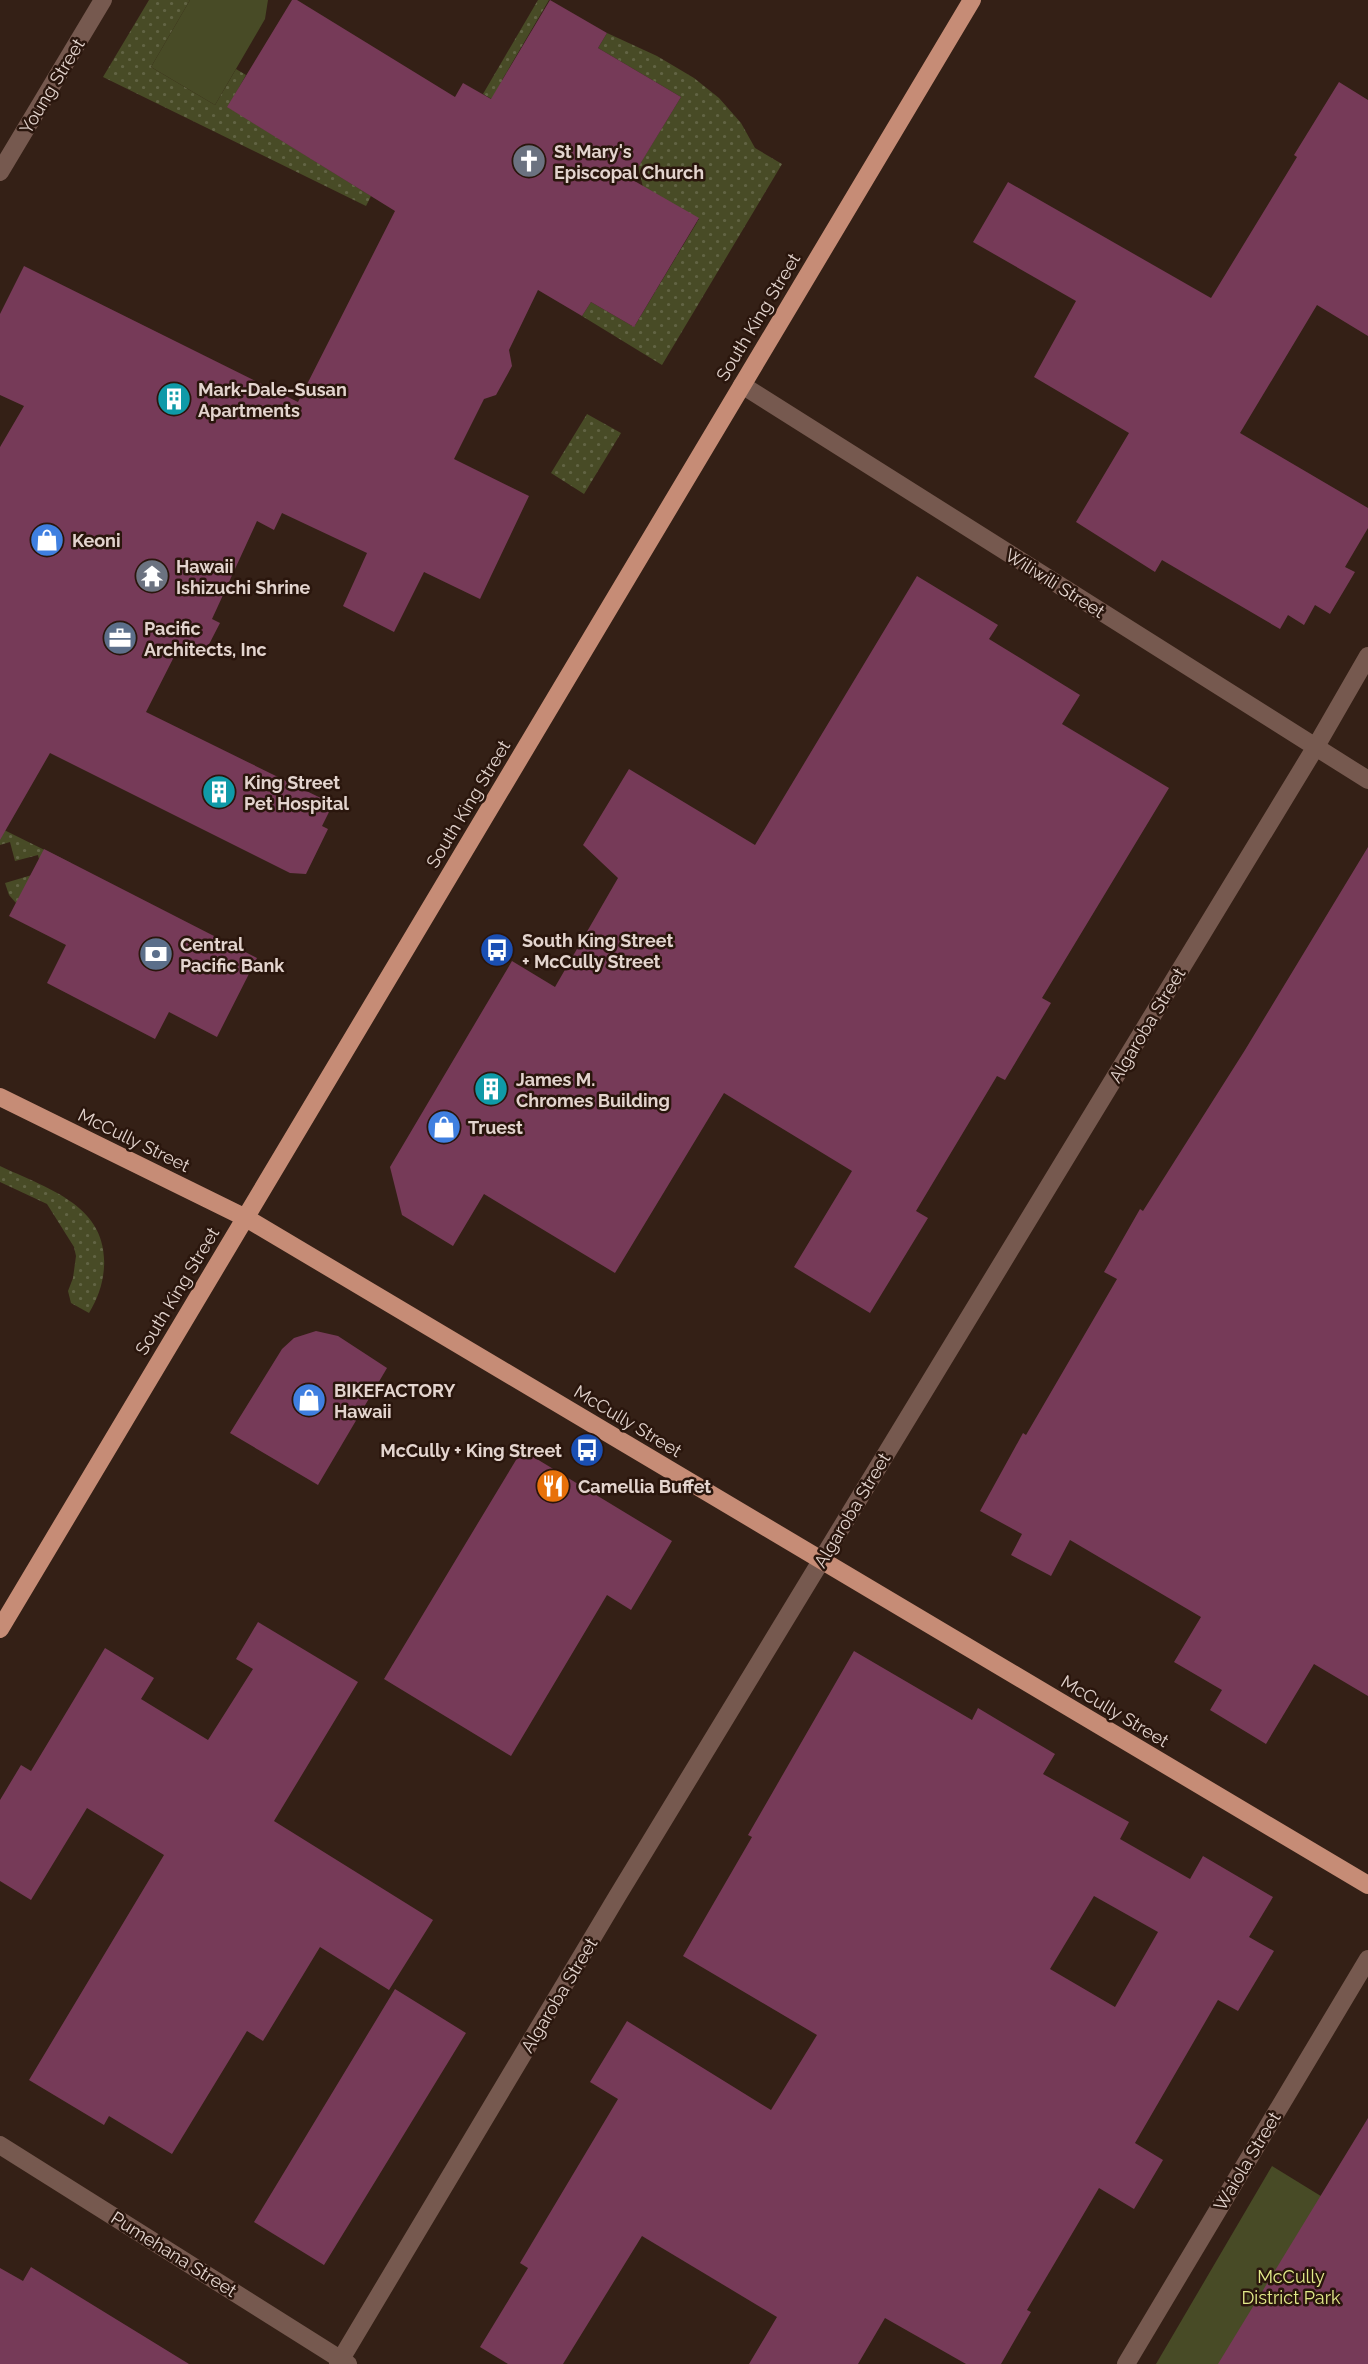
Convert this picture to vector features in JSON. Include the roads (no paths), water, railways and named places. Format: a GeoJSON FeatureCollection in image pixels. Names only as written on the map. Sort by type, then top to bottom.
{"type":"FeatureCollection","features":[{"type":"Feature","properties":{"kind":"main road","name":"South King Street"},"geometry":{"type":"LineString","coordinates":[[0,1629],[972,0]]}},
{"type":"Feature","properties":{"kind":"main road","name":"McCully Street"},"geometry":{"type":"LineString","coordinates":[[0,1097],[246,1218],[1368,1885]]}},
{"type":"Feature","properties":{"kind":"street","name":"Young Street"},"geometry":{"type":"LineString","coordinates":[[0,172],[103,0]]}},
{"type":"Feature","properties":{"kind":"street","name":"Wiliwili Street"},"geometry":{"type":"LineString","coordinates":[[742,385],[1368,780]]}},
{"type":"Feature","properties":{"kind":"street","name":"Algaroba Street"},"geometry":{"type":"LineString","coordinates":[[342,2363],[611,1907],[1315,748],[1368,656]]}},
{"type":"Feature","properties":{"kind":"street","name":"Waiola Street"},"geometry":{"type":"LineString","coordinates":[[1126,2364],[1368,1959]]}},
{"type":"Feature","properties":{"kind":"street","name":"Pumehana Street"},"geometry":{"type":"LineString","coordinates":[[0,2145],[342,2363]]}},
{"type":"Feature","properties":{"kind":"place","name":"St Mary's Episcopal Church"},"geometry":{"type":"Point","coordinates":[529,161]}},
{"type":"Feature","properties":{"kind":"place","name":"Mark-Dale-Susan Apartments"},"geometry":{"type":"Point","coordinates":[174,399]}},
{"type":"Feature","properties":{"kind":"place","name":"Keoni"},"geometry":{"type":"Point","coordinates":[47,540]}},
{"type":"Feature","properties":{"kind":"place","name":"Hawaii Ishizuchi Shrine"},"geometry":{"type":"Point","coordinates":[152,576]}},
{"type":"Feature","properties":{"kind":"place","name":"Pacific Architects, Inc"},"geometry":{"type":"Point","coordinates":[120,638]}},
{"type":"Feature","properties":{"kind":"place","name":"King Street Pet Hospital"},"geometry":{"type":"Point","coordinates":[219,792]}},
{"type":"Feature","properties":{"kind":"place","name":"South King Street + McCully Street"},"geometry":{"type":"Point","coordinates":[497,950]}},
{"type":"Feature","properties":{"kind":"place","name":"Central Pacific Bank"},"geometry":{"type":"Point","coordinates":[156,954]}},
{"type":"Feature","properties":{"kind":"place","name":"James M. Chromes Building"},"geometry":{"type":"Point","coordinates":[491,1089]}},
{"type":"Feature","properties":{"kind":"place","name":"Truest"},"geometry":{"type":"Point","coordinates":[444,1127]}},
{"type":"Feature","properties":{"kind":"place","name":"BIKEFACTORY Hawaii"},"geometry":{"type":"Point","coordinates":[309,1400]}},
{"type":"Feature","properties":{"kind":"place","name":"McCully + King Street"},"geometry":{"type":"Point","coordinates":[587,1450]}},
{"type":"Feature","properties":{"kind":"place","name":"Camellia Buffet"},"geometry":{"type":"Point","coordinates":[553,1486]}},
{"type":"Feature","properties":{"kind":"park label","name":"McCully District Park"},"geometry":{"type":"Point","coordinates":[1291,2286]}}]}
